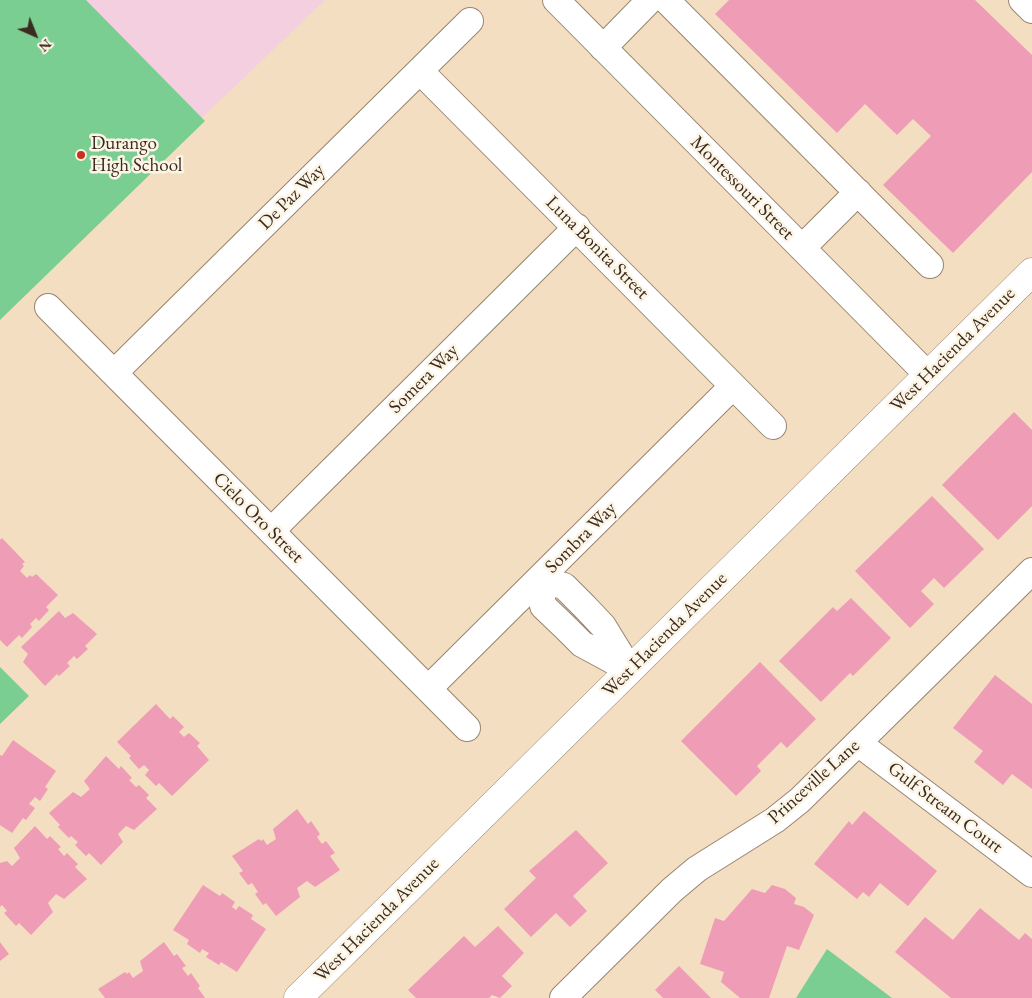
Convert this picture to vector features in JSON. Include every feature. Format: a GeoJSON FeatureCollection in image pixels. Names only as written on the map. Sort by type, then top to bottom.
{"type":"FeatureCollection","features":[{"type":"Feature","properties":{"kind":"main road","name":"West Hacienda Avenue"},"geometry":{"type":"LineString","coordinates":[[298,998],[1032,272]]}},
{"type":"Feature","properties":{"kind":"street","name":"Montessouri Street"},"geometry":{"type":"LineString","coordinates":[[556,0],[928,375]]}},
{"type":"Feature","properties":{"kind":"street"},"geometry":{"type":"LineString","coordinates":[[604,48],[650,0]]}},
{"type":"Feature","properties":{"kind":"street"},"geometry":{"type":"LineString","coordinates":[[666,0],[930,265]]}},
{"type":"Feature","properties":{"kind":"street"},"geometry":{"type":"LineString","coordinates":[[1022,0],[1032,10]]}},
{"type":"Feature","properties":{"kind":"street","name":"De Paz Way"},"geometry":{"type":"LineString","coordinates":[[114,373],[470,21]]}},
{"type":"Feature","properties":{"kind":"street","name":"Luna Bonita Street"},"geometry":{"type":"LineString","coordinates":[[420,71],[577,227],[732,387],[773,426]]}},
{"type":"Feature","properties":{"kind":"street"},"geometry":{"type":"LineString","coordinates":[[802,248],[858,192]]}},
{"type":"Feature","properties":{"kind":"street","name":"Somera Way"},"geometry":{"type":"LineString","coordinates":[[271,530],[577,227]]}},
{"type":"Feature","properties":{"kind":"street","name":"Cielo Oro Street"},"geometry":{"type":"LineString","coordinates":[[48,308],[467,728]]}},
{"type":"Feature","properties":{"kind":"street","name":"Sombra Way"},"geometry":{"type":"LineString","coordinates":[[428,689],[732,387]]}},
{"type":"Feature","properties":{"kind":"street","name":"Princeville Lane"},"geometry":{"type":"LineString","coordinates":[[563,998],[672,890],[714,856],[754,834],[800,800],[1032,571]]}},
{"type":"Feature","properties":{"kind":"street"},"geometry":{"type":"LineString","coordinates":[[539,580],[564,586],[603,626],[630,670],[582,644],[565,628],[543,606],[539,580]]}},
{"type":"Feature","properties":{"kind":"street"},"geometry":{"type":"LineString","coordinates":[[565,628],[586,608]]}},
{"type":"Feature","properties":{"kind":"street","name":"Gulf Stream Court"},"geometry":{"type":"LineString","coordinates":[[858,742],[1032,874]]}},
{"type":"Feature","properties":{"kind":"shaded area","name":"Durango High School"},"geometry":{"type":"Polygon","coordinates":[[[0,0],[325,0],[0,311],[0,0]]]}},
{"type":"Feature","properties":{"kind":"green space","name":"Durango High School"},"geometry":{"type":"Polygon","coordinates":[[[0,0],[86,0],[205,121],[0,320],[0,0]]]}},
{"type":"Feature","properties":{"kind":"green space"},"geometry":{"type":"Polygon","coordinates":[[[0,667],[29,696],[0,724],[0,667]]]}},
{"type":"Feature","properties":{"kind":"green space"},"geometry":{"type":"Polygon","coordinates":[[[827,949],[892,998],[796,998],[827,949]]]}},
{"type":"Feature","properties":{"kind":"building"},"geometry":{"type":"Polygon","coordinates":[[[729,0],[975,0],[1032,55],[1032,172],[953,253],[883,185],[931,136],[913,119],[897,135],[865,104],[837,133],[715,14],[729,0]]]}},
{"type":"Feature","properties":{"kind":"building"},"geometry":{"type":"Polygon","coordinates":[[[1014,412],[1032,430],[1032,506],[998,540],[942,485],[1014,412]]]}},
{"type":"Feature","properties":{"kind":"building"},"geometry":{"type":"Polygon","coordinates":[[[932,496],[984,549],[944,588],[934,578],[921,591],[934,604],[910,628],[855,571],[932,496]]]}},
{"type":"Feature","properties":{"kind":"building"},"geometry":{"type":"Polygon","coordinates":[[[2,538],[25,562],[22,564],[24,566],[20,571],[27,578],[30,575],[32,577],[36,574],[58,595],[46,607],[49,610],[39,621],[36,618],[30,624],[32,627],[22,638],[19,635],[7,647],[0,640],[0,540],[2,538]]]}},
{"type":"Feature","properties":{"kind":"building"},"geometry":{"type":"Polygon","coordinates":[[[851,598],[891,638],[853,676],[850,673],[821,702],[779,661],[833,607],[837,611],[851,598]]]}},
{"type":"Feature","properties":{"kind":"building"},"geometry":{"type":"Polygon","coordinates":[[[59,611],[65,618],[73,613],[97,634],[85,646],[88,649],[77,659],[74,656],[67,663],[70,666],[59,676],[57,674],[45,686],[23,662],[28,654],[21,647],[59,611]]]}},
{"type":"Feature","properties":{"kind":"building"},"geometry":{"type":"Polygon","coordinates":[[[760,662],[816,719],[787,748],[781,742],[757,766],[761,771],[736,796],[681,741],[760,662]]]}},
{"type":"Feature","properties":{"kind":"building"},"geometry":{"type":"Polygon","coordinates":[[[995,675],[1032,704],[1032,789],[1012,774],[1003,785],[974,762],[983,751],[953,728],[995,675]]]}},
{"type":"Feature","properties":{"kind":"building"},"geometry":{"type":"Polygon","coordinates":[[[156,704],[170,719],[173,716],[184,727],[179,732],[184,737],[189,733],[200,743],[197,746],[209,760],[172,796],[159,783],[156,786],[145,775],[149,770],[144,765],[139,769],[129,758],[131,756],[117,742],[156,704]]]}},
{"type":"Feature","properties":{"kind":"building"},"geometry":{"type":"Polygon","coordinates":[[[13,740],[56,771],[45,787],[48,789],[40,801],[35,797],[29,804],[35,808],[26,820],[23,818],[12,833],[0,825],[0,755],[2,756],[13,740]]]}},
{"type":"Feature","properties":{"kind":"building"},"geometry":{"type":"Polygon","coordinates":[[[106,756],[119,769],[121,766],[132,778],[129,780],[136,787],[139,785],[149,795],[146,798],[157,809],[134,830],[126,826],[118,834],[123,842],[101,865],[89,853],[86,856],[75,845],[78,842],[71,836],[69,838],[58,827],[60,825],[49,813],[73,792],[81,797],[90,789],[84,781],[106,756]]]}},
{"type":"Feature","properties":{"kind":"building"},"geometry":{"type":"Polygon","coordinates":[[[297,809],[308,824],[311,821],[320,834],[317,837],[322,844],[326,841],[335,853],[330,856],[340,870],[315,887],[307,881],[297,888],[300,897],[276,916],[266,903],[263,905],[255,894],[258,892],[252,883],[248,885],[239,873],[243,871],[232,856],[259,839],[261,841],[263,839],[267,845],[276,839],[273,829],[297,809]]]}},
{"type":"Feature","properties":{"kind":"building"},"geometry":{"type":"Polygon","coordinates":[[[864,811],[937,871],[908,906],[880,883],[869,897],[863,892],[857,899],[814,864],[849,821],[852,825],[864,811]]]}},
{"type":"Feature","properties":{"kind":"building"},"geometry":{"type":"Polygon","coordinates":[[[35,826],[47,839],[50,836],[61,847],[58,849],[64,856],[67,853],[78,864],[75,867],[87,879],[64,899],[56,894],[48,903],[53,912],[31,935],[19,923],[16,926],[4,913],[7,911],[2,905],[0,907],[0,863],[7,861],[12,866],[20,858],[14,848],[35,826]]]}},
{"type":"Feature","properties":{"kind":"building"},"geometry":{"type":"Polygon","coordinates":[[[576,830],[608,863],[573,896],[587,911],[570,927],[556,913],[531,937],[504,909],[536,878],[529,871],[576,830]]]}},
{"type":"Feature","properties":{"kind":"building"},"geometry":{"type":"Polygon","coordinates":[[[203,885],[220,896],[222,893],[235,902],[232,907],[236,910],[239,906],[253,915],[251,919],[266,929],[237,972],[221,962],[219,965],[206,957],[209,953],[202,949],[200,953],[187,944],[189,940],[173,930],[203,885]]]}},
{"type":"Feature","properties":{"kind":"building"},"geometry":{"type":"Polygon","coordinates":[[[772,885],[785,889],[796,898],[794,904],[804,907],[814,915],[799,950],[787,946],[769,998],[740,998],[721,982],[724,972],[700,964],[715,918],[724,921],[752,889],[765,893],[772,885]]]}},
{"type":"Feature","properties":{"kind":"building"},"geometry":{"type":"Polygon","coordinates":[[[980,908],[1019,940],[1025,933],[1032,939],[1032,998],[951,998],[895,952],[925,917],[953,940],[980,908]]]}},
{"type":"Feature","properties":{"kind":"building"},"geometry":{"type":"Polygon","coordinates":[[[498,926],[524,953],[502,976],[512,986],[500,998],[492,995],[489,998],[416,998],[408,990],[464,936],[475,947],[498,926]]]}},
{"type":"Feature","properties":{"kind":"building"},"geometry":{"type":"Polygon","coordinates":[[[0,942],[9,954],[0,961],[0,942]]]}},
{"type":"Feature","properties":{"kind":"building"},"geometry":{"type":"Polygon","coordinates":[[[164,942],[174,956],[177,954],[186,966],[182,968],[188,976],[191,973],[200,986],[198,988],[205,998],[105,998],[98,989],[125,972],[127,974],[129,972],[133,978],[143,971],[140,961],[164,942]]]}},
{"type":"Feature","properties":{"kind":"building"},"geometry":{"type":"Polygon","coordinates":[[[679,966],[711,998],[663,998],[655,990],[679,966]]]}},
{"type":"Feature","properties":{"kind":"place","name":"Durango High School"},"geometry":{"type":"Point","coordinates":[81,155]}}]}
